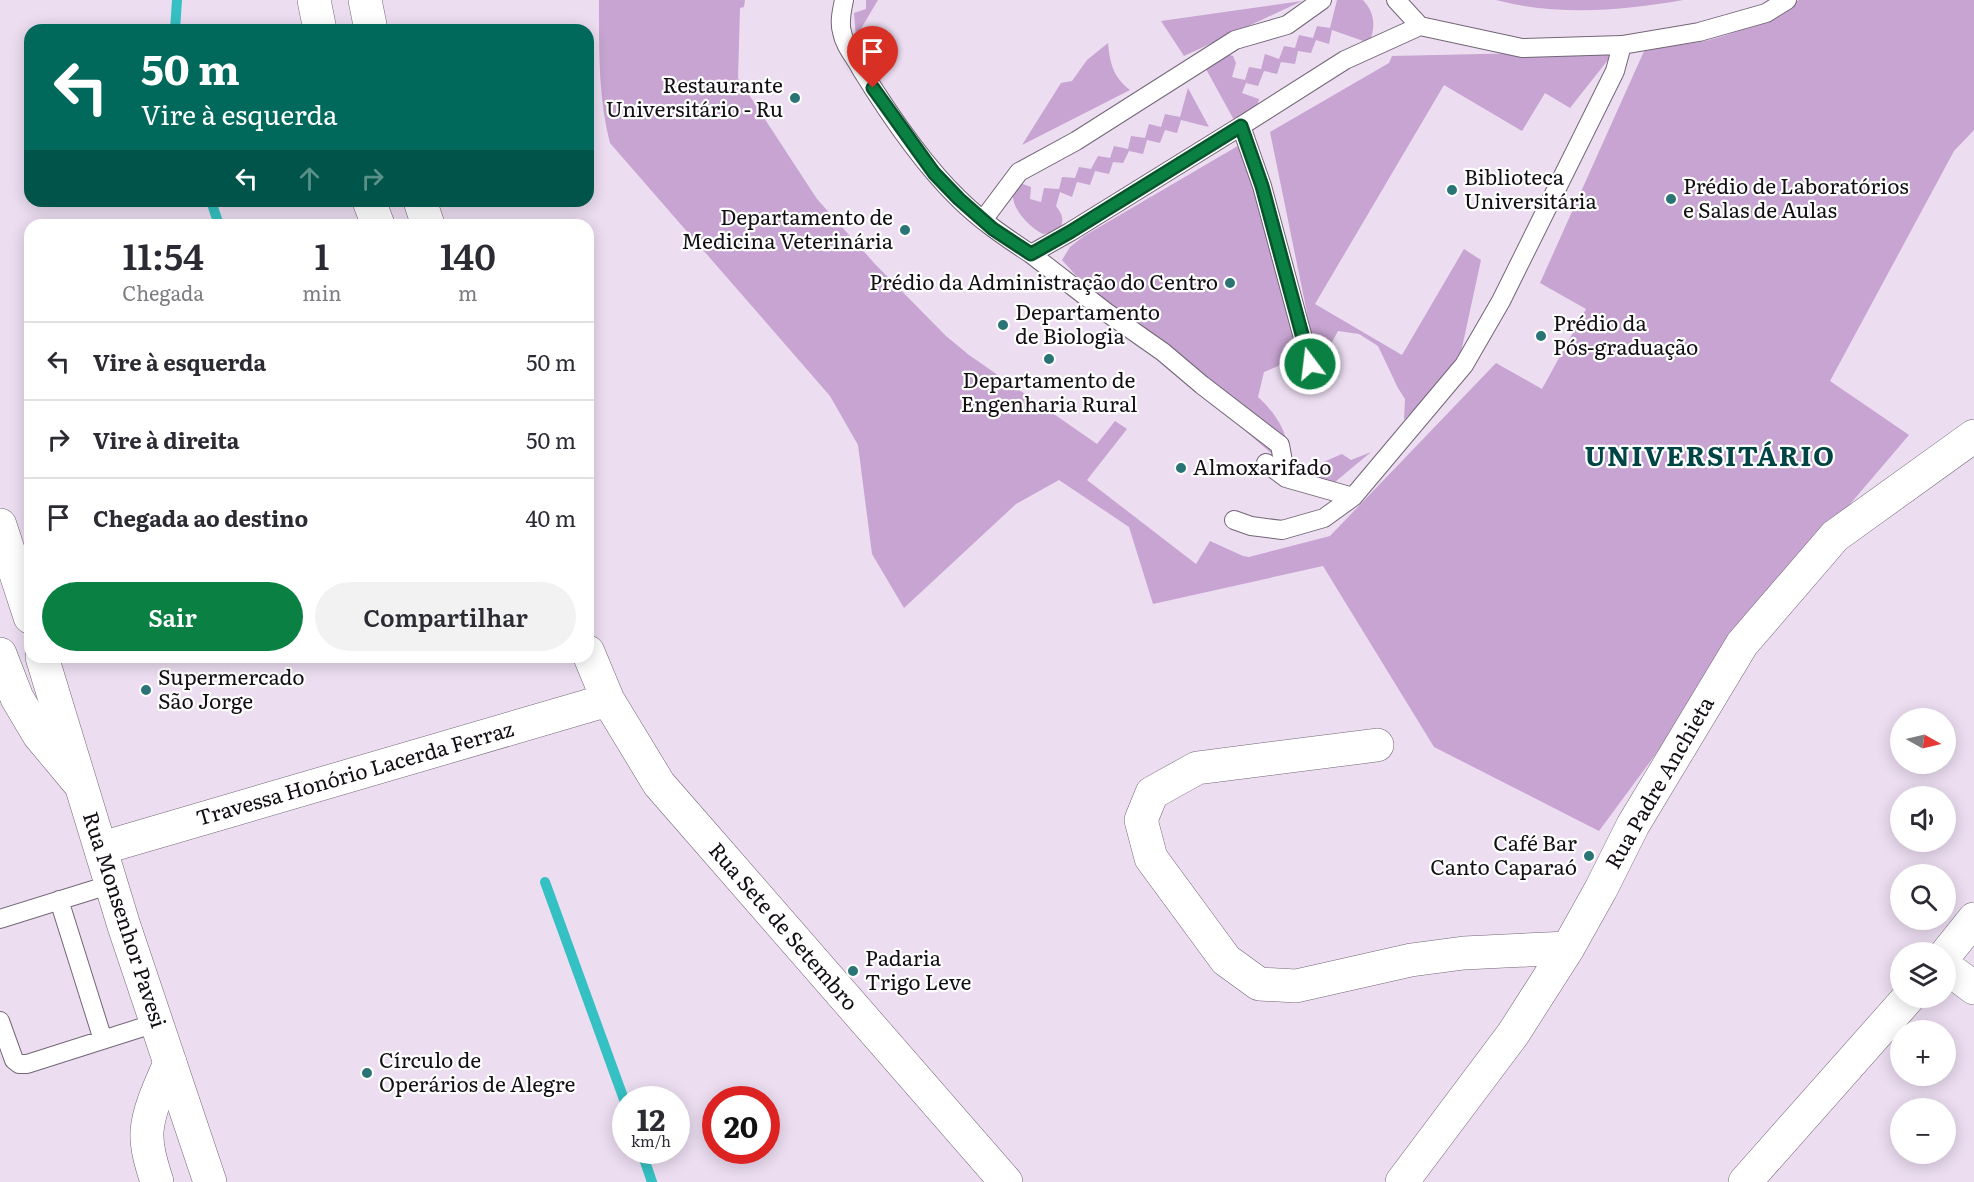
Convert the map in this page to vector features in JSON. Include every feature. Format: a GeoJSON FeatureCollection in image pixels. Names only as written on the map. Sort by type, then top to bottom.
{"type":"FeatureCollection","features":[{"type":"Feature","properties":{"kind":"main road"},"geometry":{"type":"LineString","coordinates":[[314,0],[319,24]]}},
{"type":"Feature","properties":{"kind":"main road"},"geometry":{"type":"LineString","coordinates":[[365,0],[370,24]]}},
{"type":"Feature","properties":{"kind":"main road","name":"Rua Padre Anchieta"},"geometry":{"type":"LineString","coordinates":[[1402,1182],[1513,1034],[1568,948],[1633,825],[1742,644],[1835,536],[1974,436]]}},
{"type":"Feature","properties":{"kind":"main road"},"geometry":{"type":"LineString","coordinates":[[0,525],[24,599]]}},
{"type":"Feature","properties":{"kind":"main road"},"geometry":{"type":"LineString","coordinates":[[0,654],[18,698],[39,735],[79,783]]}},
{"type":"Feature","properties":{"kind":"main road","name":"Rua Monsenhor Pavesi"},"geometry":{"type":"LineString","coordinates":[[44,663],[79,783],[210,1182]]}},
{"type":"Feature","properties":{"kind":"main road","name":"Rua Sete de Setembro"},"geometry":{"type":"LineString","coordinates":[[593,663],[608,700],[658,784],[1006,1182]]}},
{"type":"Feature","properties":{"kind":"main road","name":"Travessa Honório Lacerda Ferraz"},"geometry":{"type":"LineString","coordinates":[[102,848],[608,700]]}},
{"type":"Feature","properties":{"kind":"main road"},"geometry":{"type":"LineString","coordinates":[[1377,745],[1197,768],[1152,793],[1140,819],[1151,858],[1226,960],[1259,984],[1296,986],[1411,960],[1464,953],[1568,948]]}},
{"type":"Feature","properties":{"kind":"main road"},"geometry":{"type":"LineString","coordinates":[[1956,942],[1974,919]]}},
{"type":"Feature","properties":{"kind":"main road"},"geometry":{"type":"LineString","coordinates":[[1956,974],[1974,988]]}},
{"type":"Feature","properties":{"kind":"main road"},"geometry":{"type":"LineString","coordinates":[[1745,1182],[1899,1008]]}},
{"type":"Feature","properties":{"kind":"main road"},"geometry":{"type":"LineString","coordinates":[[157,1182],[147,1147],[147,1130],[161,1084],[170,1064]]}},
{"type":"Feature","properties":{"kind":"lane"},"geometry":{"type":"LineString","coordinates":[[844,0],[841,15],[842,32],[847,45],[873,88],[934,173],[993,229],[1031,254],[1106,312],[1163,351],[1202,386],[1280,445],[1286,478]]}},
{"type":"Feature","properties":{"kind":"lane"},"geometry":{"type":"LineString","coordinates":[[983,220],[1019,172],[1076,141],[1235,40],[1287,25],[1322,0]]}},
{"type":"Feature","properties":{"kind":"lane"},"geometry":{"type":"LineString","coordinates":[[1396,0],[1420,26],[1521,48],[1622,45],[1699,32],[1766,13],[1787,0]]}},
{"type":"Feature","properties":{"kind":"lane"},"geometry":{"type":"LineString","coordinates":[[1031,254],[1346,60],[1420,26]]}},
{"type":"Feature","properties":{"kind":"lane"},"geometry":{"type":"LineString","coordinates":[[1234,520],[1251,526],[1282,530],[1324,518],[1353,497],[1444,389],[1469,356],[1501,301],[1615,71],[1622,45]]}},
{"type":"Feature","properties":{"kind":"lane"},"geometry":{"type":"LineString","coordinates":[[1241,126],[1262,186],[1310,364]]}},
{"type":"Feature","properties":{"kind":"lane"},"geometry":{"type":"LineString","coordinates":[[1266,463],[1286,478],[1353,497]]}},
{"type":"Feature","properties":{"kind":"lane"},"geometry":{"type":"LineString","coordinates":[[0,919],[112,884]]}},
{"type":"Feature","properties":{"kind":"lane"},"geometry":{"type":"LineString","coordinates":[[59,900],[103,1040]]}},
{"type":"Feature","properties":{"kind":"lane"},"geometry":{"type":"LineString","coordinates":[[0,1022],[14,1060],[19,1064],[27,1064],[156,1023]]}},
{"type":"Feature","properties":{"kind":"shaded area"},"geometry":{"type":"Polygon","coordinates":[[[599,0],[745,0],[744,7],[740,8],[738,78],[817,199],[874,263],[946,336],[969,355],[1097,444],[1115,421],[1127,429],[1087,480],[1196,564],[1210,541],[1249,557],[1330,536],[1496,363],[1542,389],[1586,309],[1540,283],[1645,49],[1698,42],[1730,34],[1777,13],[1799,0],[1974,0],[1974,130],[1954,151],[1830,381],[1909,435],[1776,591],[1599,831],[1434,747],[1323,566],[1153,604],[1129,527],[1059,480],[1016,504],[904,608],[872,554],[858,445],[830,396],[610,143],[601,90],[599,0]]]}},
{"type":"Feature","properties":{"kind":"shaded area"},"geometry":{"type":"Polygon","coordinates":[[[866,0],[878,0],[856,37],[854,13],[866,9],[866,0]]]}},
{"type":"Feature","properties":{"kind":"shaded area"},"geometry":{"type":"Polygon","coordinates":[[[1337,0],[1363,0],[1367,5],[1373,20],[1373,31],[1369,43],[1332,30],[1329,44],[1316,40],[1311,53],[1298,51],[1295,64],[1281,62],[1277,74],[1264,71],[1258,86],[1246,83],[1242,93],[1259,99],[1257,107],[1234,120],[1206,69],[1226,54],[1233,56],[1236,63],[1232,77],[1245,80],[1249,67],[1261,69],[1265,54],[1279,59],[1284,46],[1295,48],[1299,35],[1313,38],[1317,26],[1330,28],[1337,0]]]}},
{"type":"Feature","properties":{"kind":"shaded area"},"geometry":{"type":"Polygon","coordinates":[[[1496,0],[1683,0],[1637,7],[1566,10],[1496,0]]]}},
{"type":"Feature","properties":{"kind":"shaded area"},"geometry":{"type":"Polygon","coordinates":[[[1302,1],[1184,56],[1161,21],[1302,1]]]}},
{"type":"Feature","properties":{"kind":"shaded area"},"geometry":{"type":"Polygon","coordinates":[[[1108,43],[1113,69],[1130,90],[1022,145],[1061,83],[1072,81],[1087,60],[1108,43]]]}},
{"type":"Feature","properties":{"kind":"shaded area"},"geometry":{"type":"Polygon","coordinates":[[[1615,51],[1570,108],[1545,93],[1522,131],[1444,85],[1315,304],[1402,355],[1464,249],[1481,260],[1458,366],[1404,420],[1405,399],[1378,346],[1359,334],[1338,331],[1331,344],[1315,352],[1270,132],[1389,63],[1392,56],[1615,51]]]}},
{"type":"Feature","properties":{"kind":"shaded area"},"geometry":{"type":"Polygon","coordinates":[[[1188,88],[1209,127],[1181,120],[1177,133],[1165,130],[1160,143],[1147,140],[1143,154],[1129,151],[1123,163],[1113,162],[1109,174],[1095,171],[1090,185],[1077,182],[1072,197],[1060,192],[1056,206],[1062,215],[1062,221],[1058,231],[1043,234],[1017,210],[1013,197],[1014,190],[1020,183],[1031,187],[1030,199],[1041,202],[1044,188],[1059,189],[1062,177],[1075,178],[1079,167],[1091,169],[1098,156],[1110,158],[1114,146],[1128,149],[1131,136],[1145,138],[1149,124],[1161,127],[1165,114],[1180,117],[1188,88]]]}},
{"type":"Feature","properties":{"kind":"shaded area"},"geometry":{"type":"Polygon","coordinates":[[[1248,140],[1305,363],[1298,366],[1288,362],[1264,372],[1258,397],[1279,422],[1291,460],[1307,472],[1312,467],[1342,454],[1351,460],[1371,452],[1335,482],[1316,485],[1279,476],[1271,453],[1119,323],[1062,260],[1070,247],[1084,236],[1248,140]]]}},
{"type":"Feature","properties":{"kind":"waterway"},"geometry":{"type":"LineString","coordinates":[[175,24],[177,0]]}},
{"type":"Feature","properties":{"kind":"waterway"},"geometry":{"type":"LineString","coordinates":[[213,207],[217,219]]}},
{"type":"Feature","properties":{"kind":"waterway"},"geometry":{"type":"LineString","coordinates":[[545,882],[619,1086]]}},
{"type":"Feature","properties":{"kind":"waterway"},"geometry":{"type":"LineString","coordinates":[[646,1164],[652,1182]]}},
{"type":"Feature","properties":{"kind":"place","name":"Restaurante Universitário - Ru"},"geometry":{"type":"Point","coordinates":[795,98]}},
{"type":"Feature","properties":{"kind":"place","name":"Biblioteca Universitária"},"geometry":{"type":"Point","coordinates":[1452,190]}},
{"type":"Feature","properties":{"kind":"place","name":"Prédio de Laboratórios e Salas de Aulas"},"geometry":{"type":"Point","coordinates":[1671,199]}},
{"type":"Feature","properties":{"kind":"place","name":"Departamento de Medicina Veterinária"},"geometry":{"type":"Point","coordinates":[905,230]}},
{"type":"Feature","properties":{"kind":"place","name":"Prédio da Administração do Centro"},"geometry":{"type":"Point","coordinates":[1230,283]}},
{"type":"Feature","properties":{"kind":"place","name":"Departamento de Biologia"},"geometry":{"type":"Point","coordinates":[1003,325]}},
{"type":"Feature","properties":{"kind":"place","name":"Prédio da Pós-graduação"},"geometry":{"type":"Point","coordinates":[1541,336]}},
{"type":"Feature","properties":{"kind":"place","name":"Departamento de Engenharia Rural"},"geometry":{"type":"Point","coordinates":[1049,359]}},
{"type":"Feature","properties":{"kind":"place","name":"Almoxarifado"},"geometry":{"type":"Point","coordinates":[1181,468]}},
{"type":"Feature","properties":{"kind":"place","name":"Supermercado São Jorge"},"geometry":{"type":"Point","coordinates":[146,690]}},
{"type":"Feature","properties":{"kind":"place","name":"Café Bar Canto Caparaó"},"geometry":{"type":"Point","coordinates":[1589,856]}},
{"type":"Feature","properties":{"kind":"place","name":"Padaria Trigo Leve"},"geometry":{"type":"Point","coordinates":[853,971]}},
{"type":"Feature","properties":{"kind":"place","name":"Círculo de Operários de Alegre"},"geometry":{"type":"Point","coordinates":[367,1073]}},
{"type":"Feature","properties":{"kind":"district","name":"UNIVERSITÁRIO"},"geometry":{"type":"Point","coordinates":[1710,457]}},
{"type":"Feature","properties":{"kind":"route"},"geometry":{"type":"LineString","coordinates":[[873,88],[934,173],[993,229],[1031,254],[1241,126],[1262,186],[1310,364]]}}]}
